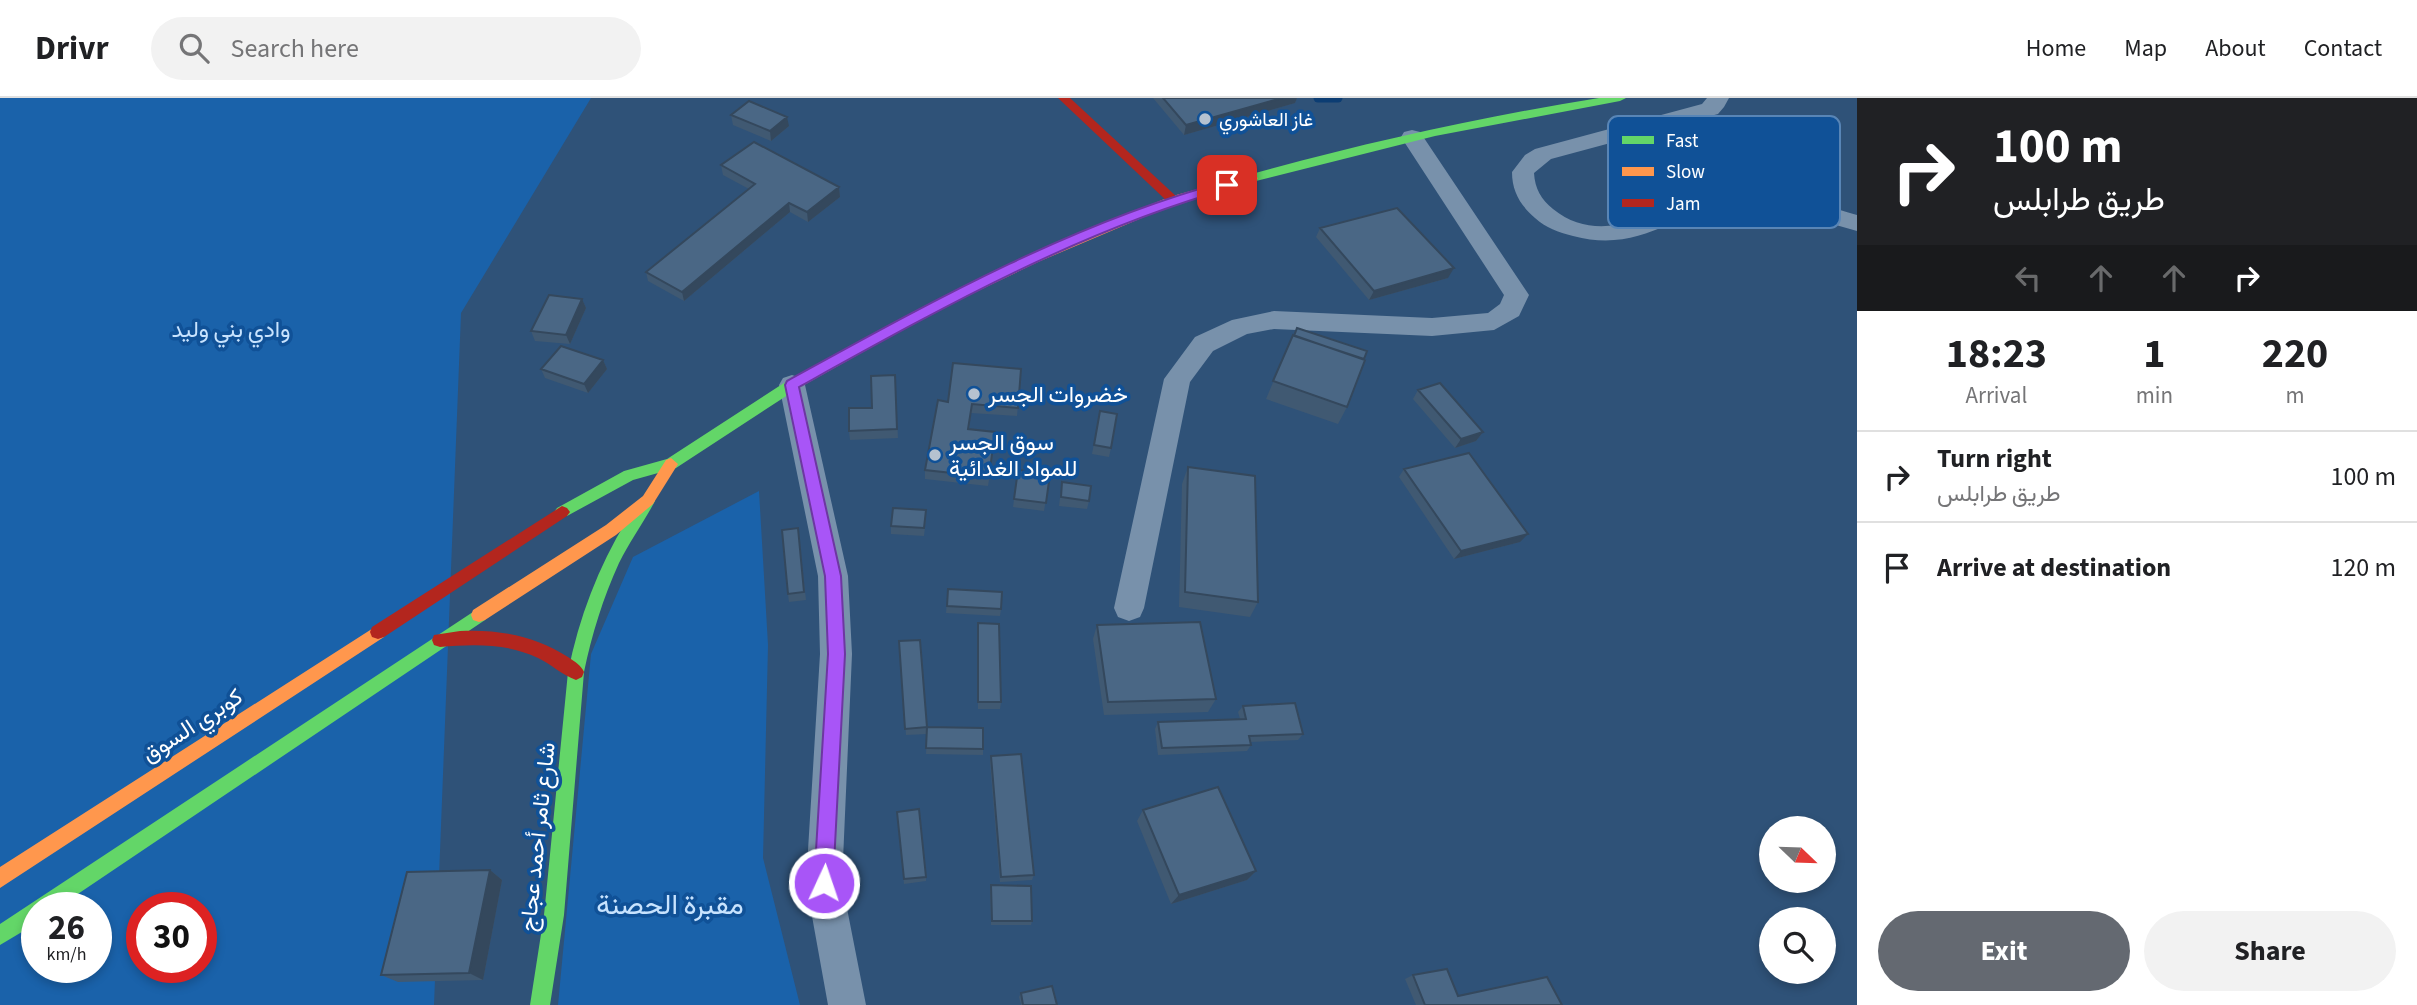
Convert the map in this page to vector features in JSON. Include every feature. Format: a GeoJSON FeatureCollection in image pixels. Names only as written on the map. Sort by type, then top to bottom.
{"type":"FeatureCollection","features":[{"type":"Feature","properties":{"kind":"main road"},"geometry":{"type":"LineString","coordinates":[[1064,98],[1173,200]]}},
{"type":"Feature","properties":{"kind":"main road"},"geometry":{"type":"LineString","coordinates":[[671,464],[792,385],[922,313],[1033,258],[1173,200],[1307,162],[1412,137],[1513,114],[1620,98]]}},
{"type":"Feature","properties":{"kind":"main road","name":"شارع ثامر أحمد عجاج"},"geometry":{"type":"LineString","coordinates":[[540,1005],[554,915],[576,672],[582,634],[608,562],[671,464]]}},
{"type":"Feature","properties":{"kind":"main road","name":"كوبري السوق"},"geometry":{"type":"LineString","coordinates":[[0,878],[608,484],[671,464]]}},
{"type":"Feature","properties":{"kind":"main road"},"geometry":{"type":"LineString","coordinates":[[63,892],[440,640],[611,530],[648,500]]}},
{"type":"Feature","properties":{"kind":"main road"},"geometry":{"type":"LineString","coordinates":[[440,640],[471,636],[502,637],[520,641],[554,656],[576,672]]}},
{"type":"Feature","properties":{"kind":"main road"},"geometry":{"type":"LineString","coordinates":[[0,935],[21,921]]}},
{"type":"Feature","properties":{"kind":"street"},"geometry":{"type":"LineString","coordinates":[[1687,116],[1710,110],[1718,98]]}},
{"type":"Feature","properties":{"kind":"street"},"geometry":{"type":"LineString","coordinates":[[1129,608],[1177,379],[1203,344],[1241,326],[1274,320],[1432,327],[1494,321],[1510,310],[1517,295],[1412,137]]}},
{"type":"Feature","properties":{"kind":"street"},"geometry":{"type":"LineString","coordinates":[[1608,137],[1543,154],[1533,160],[1523,172],[1523,189],[1531,203],[1552,220],[1568,227],[1611,236],[1645,228]]}},
{"type":"Feature","properties":{"kind":"street"},"geometry":{"type":"LineString","coordinates":[[792,385],[833,576],[836,654],[824,883],[847,1005]]}},
{"type":"Feature","properties":{"kind":"green space","name":"وادي بني وليد"},"geometry":{"type":"Polygon","coordinates":[[[0,98],[591,98],[461,313],[434,1005],[0,1005],[0,98]]]}},
{"type":"Feature","properties":{"kind":"green space","name":"مقبرة الحصنة"},"geometry":{"type":"Polygon","coordinates":[[[759,491],[768,645],[763,858],[800,1005],[558,1005],[591,654],[633,557],[759,491]]]}},
{"type":"Feature","properties":{"kind":"building"},"geometry":{"type":"Polygon","coordinates":[[[1163,98],[1282,98],[1186,125],[1163,98]]]}},
{"type":"Feature","properties":{"kind":"building"},"geometry":{"type":"Polygon","coordinates":[[[749,101],[787,117],[770,131],[731,115],[749,101]]]}},
{"type":"Feature","properties":{"kind":"building"},"geometry":{"type":"Polygon","coordinates":[[[754,142],[839,187],[807,212],[789,203],[682,292],[646,272],[755,184],[721,165],[754,142]]]}},
{"type":"Feature","properties":{"kind":"building"},"geometry":{"type":"Polygon","coordinates":[[[1397,208],[1454,268],[1374,291],[1320,228],[1397,208]]]}},
{"type":"Feature","properties":{"kind":"building"},"geometry":{"type":"Polygon","coordinates":[[[549,295],[582,299],[566,335],[531,331],[549,295]]]}},
{"type":"Feature","properties":{"kind":"building"},"geometry":{"type":"Polygon","coordinates":[[[1297,328],[1367,351],[1364,359],[1294,336],[1297,328]]]}},
{"type":"Feature","properties":{"kind":"building"},"geometry":{"type":"Polygon","coordinates":[[[1293,335],[1365,360],[1347,407],[1273,381],[1293,335]]]}},
{"type":"Feature","properties":{"kind":"building"},"geometry":{"type":"Polygon","coordinates":[[[561,346],[603,360],[584,384],[541,369],[561,346]]]}},
{"type":"Feature","properties":{"kind":"building"},"geometry":{"type":"Polygon","coordinates":[[[953,363],[1021,369],[1018,408],[972,404],[968,429],[995,432],[989,477],[925,470],[938,400],[948,402],[953,363]]]}},
{"type":"Feature","properties":{"kind":"building"},"geometry":{"type":"Polygon","coordinates":[[[895,375],[897,429],[849,431],[849,408],[872,408],[871,376],[895,375]]]}},
{"type":"Feature","properties":{"kind":"building"},"geometry":{"type":"Polygon","coordinates":[[[1440,383],[1483,432],[1461,439],[1418,390],[1440,383]]]}},
{"type":"Feature","properties":{"kind":"building"},"geometry":{"type":"Polygon","coordinates":[[[1100,411],[1117,414],[1111,448],[1094,445],[1100,411]]]}},
{"type":"Feature","properties":{"kind":"building"},"geometry":{"type":"Polygon","coordinates":[[[1469,453],[1528,534],[1461,551],[1404,469],[1469,453]]]}},
{"type":"Feature","properties":{"kind":"building"},"geometry":{"type":"Polygon","coordinates":[[[1188,467],[1255,476],[1258,602],[1185,592],[1188,467]]]}},
{"type":"Feature","properties":{"kind":"building"},"geometry":{"type":"Polygon","coordinates":[[[1018,470],[1050,474],[1046,503],[1014,499],[1018,470]]]}},
{"type":"Feature","properties":{"kind":"building"},"geometry":{"type":"Polygon","coordinates":[[[1062,482],[1091,486],[1089,501],[1061,497],[1062,482]]]}},
{"type":"Feature","properties":{"kind":"building"},"geometry":{"type":"Polygon","coordinates":[[[893,508],[926,510],[924,528],[891,526],[893,508]]]}},
{"type":"Feature","properties":{"kind":"building"},"geometry":{"type":"Polygon","coordinates":[[[798,528],[804,592],[788,594],[782,530],[798,528]]]}},
{"type":"Feature","properties":{"kind":"building"},"geometry":{"type":"Polygon","coordinates":[[[948,589],[1002,592],[1001,609],[947,606],[948,589]]]}},
{"type":"Feature","properties":{"kind":"building"},"geometry":{"type":"Polygon","coordinates":[[[1200,622],[1216,699],[1108,702],[1097,625],[1200,622]]]}},
{"type":"Feature","properties":{"kind":"building"},"geometry":{"type":"Polygon","coordinates":[[[978,623],[999,624],[1001,702],[978,702],[978,623]]]}},
{"type":"Feature","properties":{"kind":"building"},"geometry":{"type":"Polygon","coordinates":[[[920,640],[927,727],[905,729],[899,641],[920,640]]]}},
{"type":"Feature","properties":{"kind":"building"},"geometry":{"type":"Polygon","coordinates":[[[1295,703],[1303,734],[1249,736],[1251,745],[1162,748],[1158,722],[1246,719],[1243,706],[1295,703]]]}},
{"type":"Feature","properties":{"kind":"building"},"geometry":{"type":"Polygon","coordinates":[[[927,727],[983,728],[983,749],[926,748],[927,727]]]}},
{"type":"Feature","properties":{"kind":"building"},"geometry":{"type":"Polygon","coordinates":[[[1021,754],[1034,875],[1001,877],[991,756],[1021,754]]]}},
{"type":"Feature","properties":{"kind":"building"},"geometry":{"type":"Polygon","coordinates":[[[1218,787],[1256,871],[1179,895],[1143,810],[1218,787]]]}},
{"type":"Feature","properties":{"kind":"building"},"geometry":{"type":"Polygon","coordinates":[[[919,809],[926,877],[904,879],[897,812],[919,809]]]}},
{"type":"Feature","properties":{"kind":"building"},"geometry":{"type":"Polygon","coordinates":[[[490,870],[469,973],[381,975],[407,872],[490,870]]]}},
{"type":"Feature","properties":{"kind":"building"},"geometry":{"type":"Polygon","coordinates":[[[991,885],[1031,886],[1032,921],[992,921],[991,885]]]}},
{"type":"Feature","properties":{"kind":"building"},"geometry":{"type":"Polygon","coordinates":[[[1447,969],[1458,996],[1547,977],[1562,1005],[1425,1005],[1413,975],[1447,969]]]}},
{"type":"Feature","properties":{"kind":"building"},"geometry":{"type":"Polygon","coordinates":[[[1052,986],[1057,1005],[1023,1005],[1021,993],[1052,986]]]}},
{"type":"Feature","properties":{"kind":"waterway"},"geometry":{"type":"LineString","coordinates":[[1318,98],[1338,98]]}},
{"type":"Feature","properties":{"kind":"traffic: fast"},"geometry":{"type":"LineString","coordinates":[[1252,178],[1435,132],[1620,98]]}},
{"type":"Feature","properties":{"kind":"traffic: fast"},"geometry":{"type":"LineString","coordinates":[[562,512],[629,475],[671,464],[792,385],[922,313],[979,285]]}},
{"type":"Feature","properties":{"kind":"traffic: fast"},"geometry":{"type":"LineString","coordinates":[[540,1005],[554,915],[576,672],[587,626],[602,583],[622,541],[647,501]]}},
{"type":"Feature","properties":{"kind":"traffic: fast"},"geometry":{"type":"LineString","coordinates":[[64,892],[479,615]]}},
{"type":"Feature","properties":{"kind":"traffic: fast"},"geometry":{"type":"LineString","coordinates":[[0,935],[21,921]]}},
{"type":"Feature","properties":{"kind":"traffic: slow"},"geometry":{"type":"LineString","coordinates":[[979,285],[1033,259],[1173,200],[1252,178]]}},
{"type":"Feature","properties":{"kind":"traffic: slow"},"geometry":{"type":"LineString","coordinates":[[479,615],[611,530],[648,500],[671,464]]}},
{"type":"Feature","properties":{"kind":"traffic: slow"},"geometry":{"type":"LineString","coordinates":[[0,878],[378,632]]}},
{"type":"Feature","properties":{"kind":"traffic: jam"},"geometry":{"type":"LineString","coordinates":[[1064,98],[1173,200]]}},
{"type":"Feature","properties":{"kind":"traffic: jam"},"geometry":{"type":"LineString","coordinates":[[378,632],[562,512]]}},
{"type":"Feature","properties":{"kind":"traffic: jam"},"geometry":{"type":"LineString","coordinates":[[440,640],[478,637],[512,641],[543,652],[576,672]]}},
{"type":"Feature","properties":{"kind":"place","name":"غاز العاشوري"},"geometry":{"type":"Point","coordinates":[1205,119]}},
{"type":"Feature","properties":{"kind":"place","name":"خضروات الجسر"},"geometry":{"type":"Point","coordinates":[974,394]}},
{"type":"Feature","properties":{"kind":"place","name":"سوق الجسر للمواد الغدائية"},"geometry":{"type":"Point","coordinates":[935,455]}},
{"type":"Feature","properties":{"kind":"route"},"geometry":{"type":"LineString","coordinates":[[824,883],[836,654],[833,576],[792,385],[922,313],[1033,258],[1173,200],[1227,185]]}}]}
